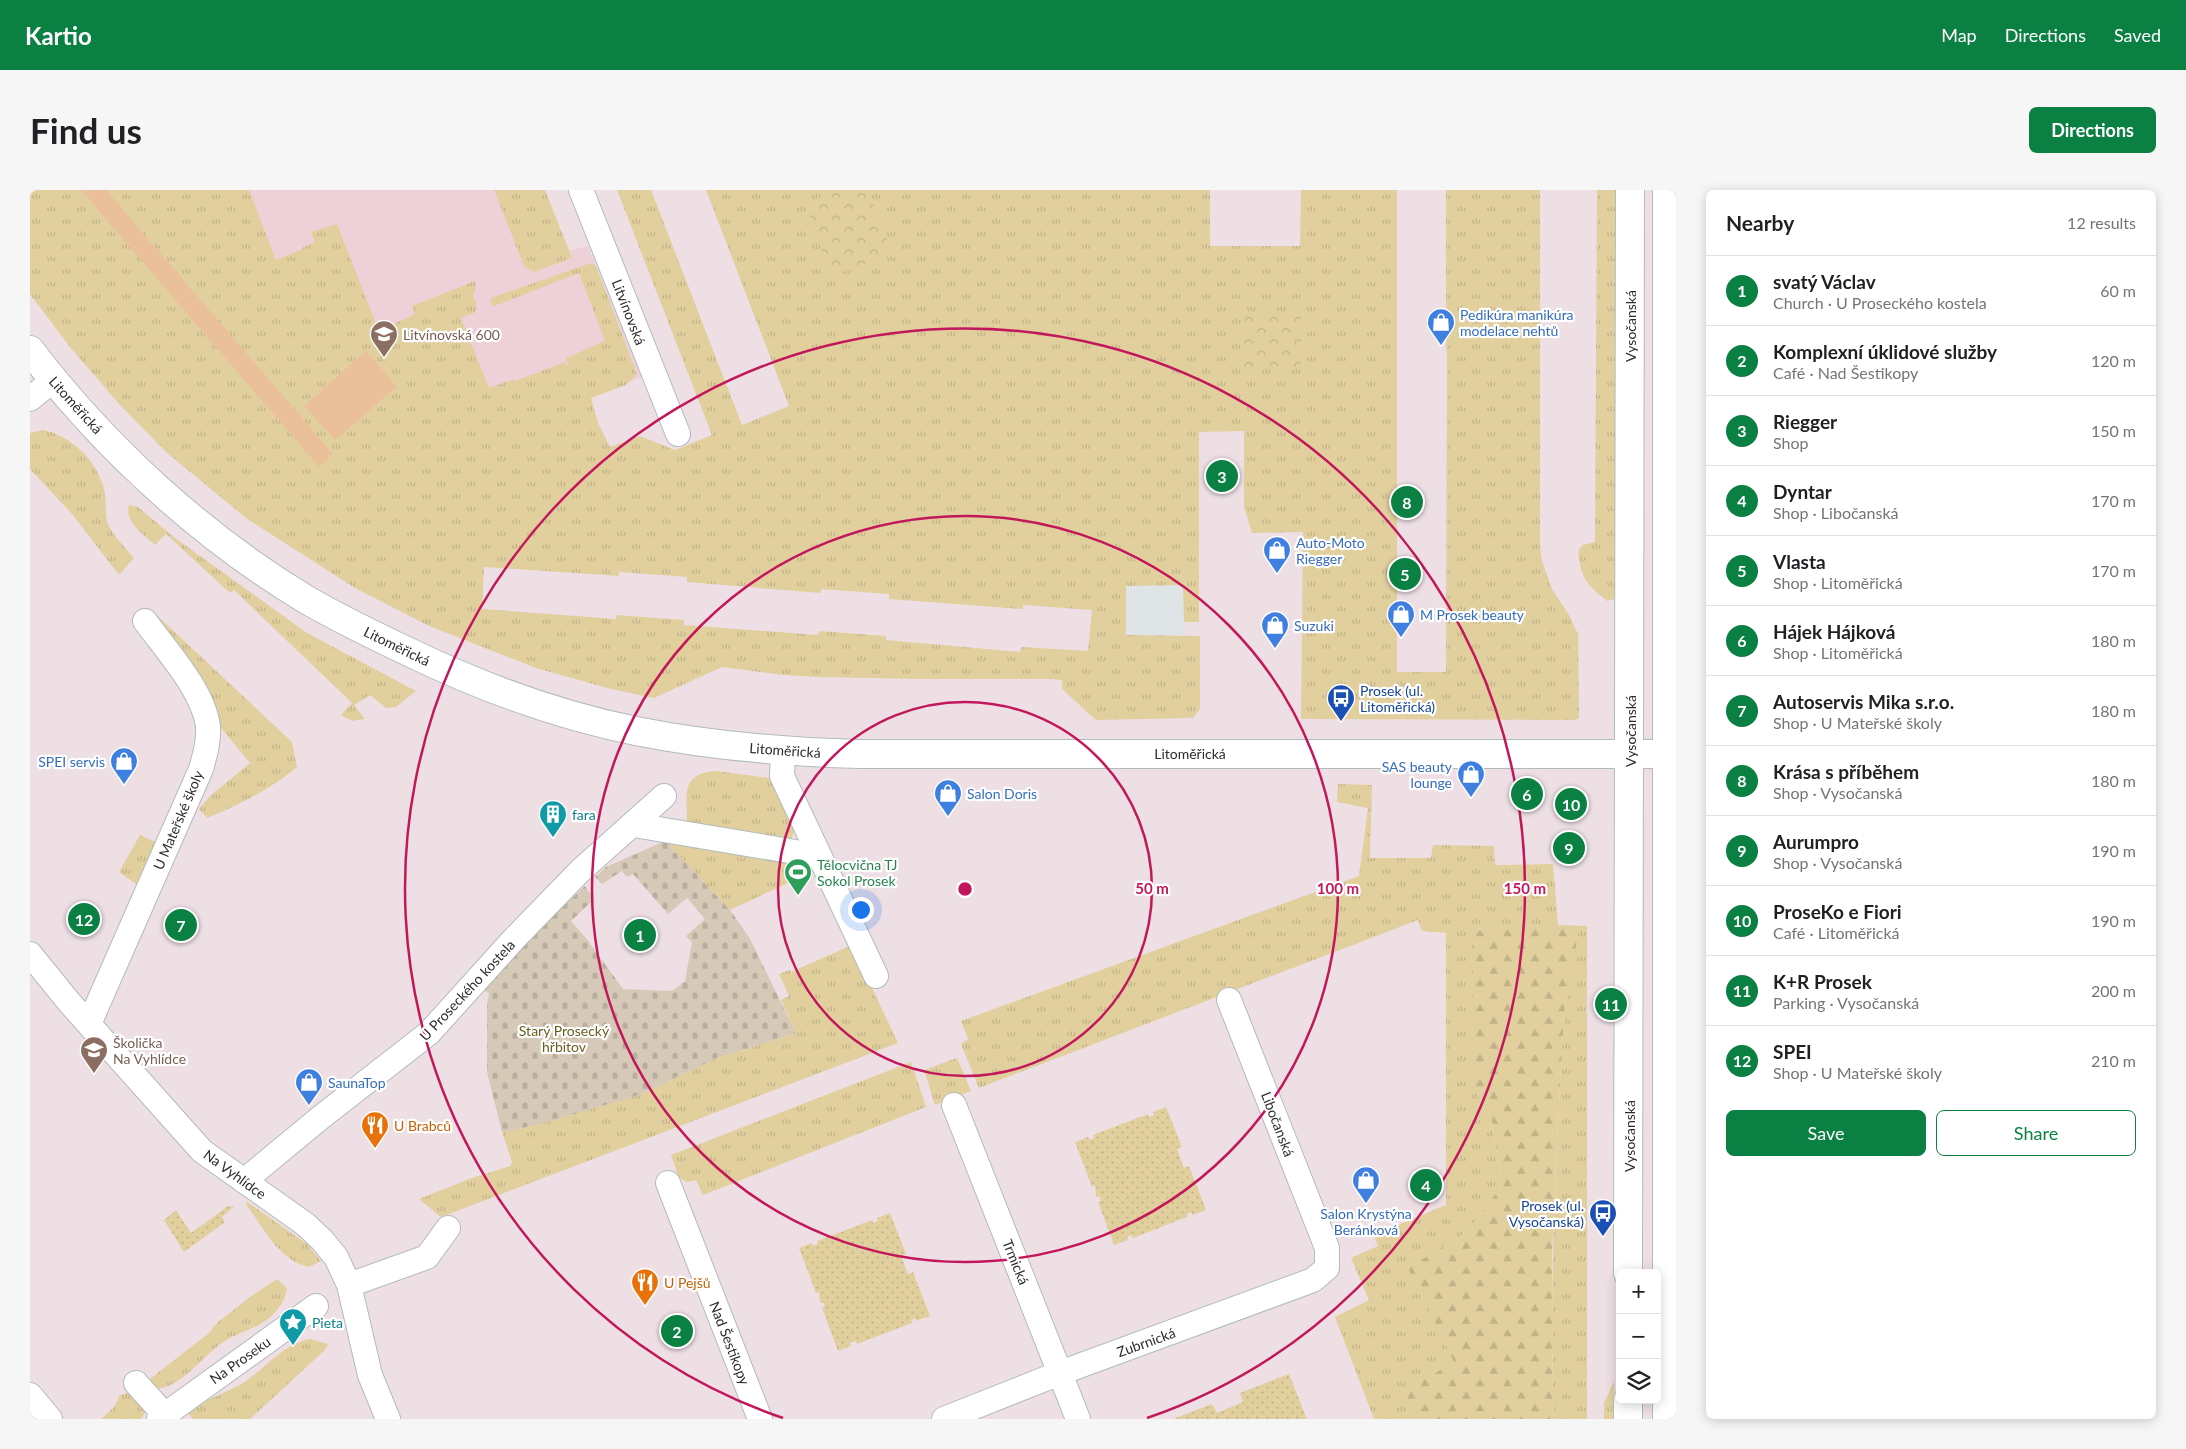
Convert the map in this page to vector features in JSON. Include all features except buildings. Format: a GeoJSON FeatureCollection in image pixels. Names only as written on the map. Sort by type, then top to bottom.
{"type":"FeatureCollection","features":[{"type":"Feature","properties":{"kind":"main road","name":"Vysočanská"},"geometry":{"type":"LineString","coordinates":[[1628,1269],[1630,190]]}},
{"type":"Feature","properties":{"kind":"main road"},"geometry":{"type":"LineString","coordinates":[[1667,190],[1667,1419]]}},
{"type":"Feature","properties":{"kind":"main road","name":"Litoměřická"},"geometry":{"type":"LineString","coordinates":[[30,350],[53,380],[118,451],[220,539],[300,595],[361,630],[465,679],[547,708],[635,731],[712,744],[783,752],[860,754],[1666,754]]}},
{"type":"Feature","properties":{"kind":"main road"},"geometry":{"type":"LineString","coordinates":[[1628,1404],[1628,1419]]}},
{"type":"Feature","properties":{"kind":"street","name":"Litvínovská"},"geometry":{"type":"LineString","coordinates":[[581,190],[678,434]]}},
{"type":"Feature","properties":{"kind":"street"},"geometry":{"type":"LineString","coordinates":[[30,399],[53,380]]}},
{"type":"Feature","properties":{"kind":"street","name":"U Mateřské školy"},"geometry":{"type":"LineString","coordinates":[[89,1024],[201,769],[207,748],[208,726],[194,688],[145,621]]}},
{"type":"Feature","properties":{"kind":"street"},"geometry":{"type":"LineString","coordinates":[[783,752],[782,776],[876,976]]}},
{"type":"Feature","properties":{"kind":"street","name":"U Proseckého kostela"},"geometry":{"type":"LineString","coordinates":[[244,1182],[320,1118],[429,1032],[580,871],[634,825],[664,796]]}},
{"type":"Feature","properties":{"kind":"street"},"geometry":{"type":"LineString","coordinates":[[634,825],[819,856]]}},
{"type":"Feature","properties":{"kind":"street","name":"Na Vyhlídce"},"geometry":{"type":"LineString","coordinates":[[30,954],[89,1024],[202,1151],[305,1224],[336,1257],[349,1285],[370,1376],[388,1419]]}},
{"type":"Feature","properties":{"kind":"street","name":"Libočanská"},"geometry":{"type":"LineString","coordinates":[[1229,1000],[1327,1248]]}},
{"type":"Feature","properties":{"kind":"street","name":"Trmická"},"geometry":{"type":"LineString","coordinates":[[954,1106],[1078,1419]]}},
{"type":"Feature","properties":{"kind":"street","name":"Nad Šestikopy"},"geometry":{"type":"LineString","coordinates":[[668,1184],[760,1419]]}},
{"type":"Feature","properties":{"kind":"street"},"geometry":{"type":"LineString","coordinates":[[349,1285],[427,1257],[448,1228]]}},
{"type":"Feature","properties":{"kind":"street","name":"Zubrnická"},"geometry":{"type":"LineString","coordinates":[[944,1419],[1060,1373],[1313,1280],[1327,1268],[1327,1248]]}},
{"type":"Feature","properties":{"kind":"street","name":"Na Proseku"},"geometry":{"type":"LineString","coordinates":[[136,1384],[164,1418],[316,1306]]}},
{"type":"Feature","properties":{"kind":"street"},"geometry":{"type":"LineString","coordinates":[[30,1395],[50,1419]]}},
{"type":"Feature","properties":{"kind":"shaded area","name":"Litvínovská 600"},"geometry":{"type":"Polygon","coordinates":[[[30,190],[501,190],[529,260],[588,246],[642,377],[591,398],[593,407],[327,523],[30,190]]]}},
{"type":"Feature","properties":{"kind":"shaded area"},"geometry":{"type":"Polygon","coordinates":[[[81,190],[106,190],[333,454],[319,467],[81,190]]]}},
{"type":"Feature","properties":{"kind":"shaded area"},"geometry":{"type":"Polygon","coordinates":[[[366,351],[397,387],[335,440],[304,406],[366,351]]]}},
{"type":"Feature","properties":{"kind":"shaded area"},"geometry":{"type":"Polygon","coordinates":[[[1126,585],[1184,585],[1184,635],[1126,635],[1126,585]]]}},
{"type":"Feature","properties":{"kind":"green space"},"geometry":{"type":"Polygon","coordinates":[[[30,190],[249,190],[276,260],[315,242],[311,232],[337,224],[379,331],[415,314],[412,306],[475,281],[476,290],[474,291],[473,299],[476,300],[476,312],[461,318],[489,388],[514,379],[515,381],[565,362],[566,365],[568,364],[566,358],[605,341],[579,273],[492,307],[491,298],[591,263],[596,266],[637,374],[626,385],[591,398],[598,423],[610,447],[640,436],[675,450],[712,435],[617,190],[651,190],[742,425],[789,406],[706,190],[1210,190],[1210,246],[1300,246],[1301,190],[1397,190],[1397,672],[1446,672],[1446,190],[1540,190],[1540,547],[1542,561],[1552,589],[1569,615],[1578,634],[1579,718],[1575,720],[1301,719],[1303,532],[1252,533],[1244,507],[1244,431],[1199,432],[1199,622],[1184,622],[1183,585],[1126,586],[1126,635],[1200,636],[1200,709],[1193,718],[1096,720],[1062,689],[1062,680],[1049,679],[817,677],[722,667],[654,698],[611,689],[536,668],[429,626],[355,588],[246,518],[166,452],[120,405],[70,347],[30,294],[30,190]],[[484,567],[482,609],[616,619],[617,615],[684,620],[684,625],[818,635],[819,631],[886,636],[886,640],[1020,652],[1021,647],[1088,651],[1092,610],[1023,605],[1023,609],[889,599],[889,594],[821,589],[821,593],[687,582],[687,577],[619,572],[619,576],[484,567]]]}},
{"type":"Feature","properties":{"kind":"green space"},"geometry":{"type":"Polygon","coordinates":[[[494,190],[545,190],[572,258],[534,272],[524,266],[494,190]]]}},
{"type":"Feature","properties":{"kind":"green space"},"geometry":{"type":"Polygon","coordinates":[[[841,190],[868,190],[892,254],[831,276],[805,203],[841,190]]]}},
{"type":"Feature","properties":{"kind":"green space"},"geometry":{"type":"Polygon","coordinates":[[[1597,190],[1617,190],[1618,598],[1607,601],[1585,579],[1579,555],[1579,550],[1583,545],[1595,542],[1597,190]]]}},
{"type":"Feature","properties":{"kind":"green space"},"geometry":{"type":"Polygon","coordinates":[[[1244,312],[1301,312],[1301,368],[1244,368],[1244,312]]]}},
{"type":"Feature","properties":{"kind":"green space"},"geometry":{"type":"Polygon","coordinates":[[[43,430],[63,437],[73,443],[89,459],[101,479],[108,524],[116,537],[134,558],[119,575],[72,514],[30,469],[30,433],[43,430]]]}},
{"type":"Feature","properties":{"kind":"green space"},"geometry":{"type":"Polygon","coordinates":[[[129,505],[138,507],[175,538],[307,633],[416,691],[396,707],[386,708],[370,695],[354,705],[365,719],[352,721],[341,715],[352,703],[350,701],[234,590],[230,593],[166,534],[155,545],[132,522],[129,517],[129,505]]]}},
{"type":"Feature","properties":{"kind":"green space"},"geometry":{"type":"Polygon","coordinates":[[[148,607],[292,742],[297,767],[254,796],[207,818],[199,809],[210,796],[250,763],[217,723],[142,614],[148,607]]]}},
{"type":"Feature","properties":{"kind":"green space"},"geometry":{"type":"Polygon","coordinates":[[[715,771],[771,778],[796,827],[791,840],[687,823],[687,795],[691,781],[696,776],[715,771]]]}},
{"type":"Feature","properties":{"kind":"green space"},"geometry":{"type":"Polygon","coordinates":[[[1338,784],[1372,785],[1370,858],[1431,858],[1433,845],[1494,846],[1495,865],[1553,864],[1558,925],[1587,926],[1587,1419],[1554,1419],[1552,1317],[1554,1216],[1564,1013],[1568,984],[1471,1082],[1492,1121],[1502,1185],[1467,1232],[1408,1268],[1455,1362],[1404,1391],[1416,1419],[1374,1419],[1335,1317],[1369,1300],[1351,1258],[1378,1246],[1374,1235],[1446,1205],[1446,933],[1422,931],[1418,920],[979,1088],[961,1044],[968,1039],[961,1021],[1359,876],[1368,808],[1337,802],[1338,784]]]}},
{"type":"Feature","properties":{"kind":"green space"},"geometry":{"type":"Polygon","coordinates":[[[140,835],[158,843],[136,884],[119,872],[140,835]]]}},
{"type":"Feature","properties":{"kind":"green space"},"geometry":{"type":"Polygon","coordinates":[[[665,841],[811,865],[816,870],[730,910],[665,841]]]}},
{"type":"Feature","properties":{"kind":"green space","name":"Starý Prosecký hřbitov"},"geometry":{"type":"Polygon","coordinates":[[[665,841],[730,910],[749,937],[796,1033],[717,1058],[639,1095],[541,1124],[502,1132],[487,1072],[487,1005],[489,993],[482,990],[522,945],[585,886],[592,896],[591,902],[571,921],[586,938],[623,989],[672,991],[685,981],[692,942],[686,936],[705,919],[687,898],[668,914],[633,874],[627,877],[622,871],[602,884],[595,877],[606,867],[665,841]]]}},
{"type":"Feature","properties":{"kind":"green space"},"geometry":{"type":"Polygon","coordinates":[[[1579,928],[1564,1013],[1556,1162],[1552,1254],[1554,1419],[1416,1419],[1404,1391],[1454,1362],[1408,1268],[1467,1232],[1502,1185],[1492,1121],[1471,1082],[1474,931],[1579,928]]]}},
{"type":"Feature","properties":{"kind":"green space"},"geometry":{"type":"Polygon","coordinates":[[[852,945],[898,1043],[441,1217],[419,1199],[469,1179],[510,1166],[512,1162],[502,1132],[639,1095],[717,1058],[796,1033],[781,1000],[789,996],[779,974],[790,970],[791,972],[852,945]]]}},
{"type":"Feature","properties":{"kind":"green space"},"geometry":{"type":"Polygon","coordinates":[[[957,1058],[971,1091],[935,1105],[924,1070],[957,1058]]]}},
{"type":"Feature","properties":{"kind":"green space"},"geometry":{"type":"Polygon","coordinates":[[[911,1062],[926,1107],[703,1195],[696,1180],[687,1182],[679,1178],[671,1155],[911,1062]]]}},
{"type":"Feature","properties":{"kind":"green space"},"geometry":{"type":"Polygon","coordinates":[[[1166,1107],[1182,1147],[1177,1149],[1184,1168],[1189,1166],[1206,1210],[1193,1215],[1191,1212],[1187,1214],[1187,1217],[1133,1238],[1131,1235],[1127,1237],[1128,1240],[1114,1245],[1098,1202],[1101,1201],[1099,1196],[1096,1197],[1095,1185],[1092,1187],[1075,1142],[1088,1137],[1090,1140],[1094,1138],[1093,1135],[1148,1114],[1149,1117],[1154,1115],[1153,1112],[1166,1107]]]}},
{"type":"Feature","properties":{"kind":"green space"},"geometry":{"type":"Polygon","coordinates":[[[246,1201],[307,1244],[321,1261],[309,1267],[298,1264],[289,1258],[266,1233],[247,1206],[246,1201]]]}},
{"type":"Feature","properties":{"kind":"green space"},"geometry":{"type":"Polygon","coordinates":[[[228,1206],[234,1207],[222,1217],[225,1222],[184,1252],[164,1220],[176,1210],[191,1233],[228,1206]]]}},
{"type":"Feature","properties":{"kind":"green space"},"geometry":{"type":"Polygon","coordinates":[[[890,1213],[906,1254],[901,1256],[908,1274],[913,1272],[930,1316],[916,1321],[915,1318],[911,1320],[912,1323],[857,1344],[855,1341],[850,1343],[851,1346],[838,1351],[822,1308],[825,1306],[823,1302],[820,1303],[819,1292],[816,1293],[799,1248],[812,1243],[813,1246],[818,1244],[817,1241],[872,1220],[873,1223],[878,1221],[877,1218],[890,1213]]]}},
{"type":"Feature","properties":{"kind":"green space"},"geometry":{"type":"Polygon","coordinates":[[[277,1279],[287,1288],[285,1297],[271,1317],[257,1326],[225,1341],[191,1371],[172,1384],[162,1388],[151,1389],[150,1379],[209,1333],[217,1323],[250,1297],[277,1279]]]}},
{"type":"Feature","properties":{"kind":"green space"},"geometry":{"type":"Polygon","coordinates":[[[310,1339],[328,1344],[325,1350],[250,1419],[193,1419],[187,1412],[246,1381],[291,1346],[310,1339]]]}},
{"type":"Feature","properties":{"kind":"green space"},"geometry":{"type":"Polygon","coordinates":[[[1289,1374],[1307,1419],[1173,1419],[1212,1404],[1217,1413],[1243,1402],[1240,1393],[1289,1374]]]}},
{"type":"Feature","properties":{"kind":"green space"},"geometry":{"type":"Polygon","coordinates":[[[1614,1381],[1614,1419],[1604,1419],[1604,1403],[1614,1381]]]}},
{"type":"Feature","properties":{"kind":"green space"},"geometry":{"type":"Polygon","coordinates":[[[130,1392],[143,1396],[145,1413],[141,1419],[101,1419],[114,1407],[120,1395],[130,1392]]]}},
{"type":"Feature","properties":{"kind":"place","name":"Pedikúra manikúra modelace nehtů"},"geometry":{"type":"Point","coordinates":[1441,346]}},
{"type":"Feature","properties":{"kind":"place","name":"Litvínovská 600"},"geometry":{"type":"Point","coordinates":[384,358]}},
{"type":"Feature","properties":{"kind":"place","name":"Riegger"},"geometry":{"type":"Point","coordinates":[1222,476]}},
{"type":"Feature","properties":{"kind":"place","name":"Krása s příběhem"},"geometry":{"type":"Point","coordinates":[1407,502]}},
{"type":"Feature","properties":{"kind":"place","name":"Auto-Moto Riegger"},"geometry":{"type":"Point","coordinates":[1277,574]}},
{"type":"Feature","properties":{"kind":"place","name":"Vlasta"},"geometry":{"type":"Point","coordinates":[1405,574]}},
{"type":"Feature","properties":{"kind":"place","name":"M Prosek beauty"},"geometry":{"type":"Point","coordinates":[1401,638]}},
{"type":"Feature","properties":{"kind":"place","name":"Suzuki"},"geometry":{"type":"Point","coordinates":[1275,649]}},
{"type":"Feature","properties":{"kind":"place","name":"Prosek (ul. Litoměřická)"},"geometry":{"type":"Point","coordinates":[1341,722]}},
{"type":"Feature","properties":{"kind":"place","name":"SPEI servis"},"geometry":{"type":"Point","coordinates":[124,785]}},
{"type":"Feature","properties":{"kind":"place","name":"Hájek Hájková"},"geometry":{"type":"Point","coordinates":[1527,794]}},
{"type":"Feature","properties":{"kind":"place","name":"SAS beauty lounge"},"geometry":{"type":"Point","coordinates":[1471,798]}},
{"type":"Feature","properties":{"kind":"place","name":"ProseKo e Fiori"},"geometry":{"type":"Point","coordinates":[1571,804]}},
{"type":"Feature","properties":{"kind":"place","name":"Salon Doris"},"geometry":{"type":"Point","coordinates":[948,817]}},
{"type":"Feature","properties":{"kind":"place","name":"fara"},"geometry":{"type":"Point","coordinates":[553,838]}},
{"type":"Feature","properties":{"kind":"place","name":"Aurumpro"},"geometry":{"type":"Point","coordinates":[1569,848]}},
{"type":"Feature","properties":{"kind":"place","name":"Tělocvična TJ Sokol Prosek"},"geometry":{"type":"Point","coordinates":[798,896]}},
{"type":"Feature","properties":{"kind":"place","name":"SPEI"},"geometry":{"type":"Point","coordinates":[84,919]}},
{"type":"Feature","properties":{"kind":"place","name":"Autoservis Mika s.r.o."},"geometry":{"type":"Point","coordinates":[181,925]}},
{"type":"Feature","properties":{"kind":"place","name":"svatý Václav"},"geometry":{"type":"Point","coordinates":[640,935]}},
{"type":"Feature","properties":{"kind":"place","name":"K+R Prosek"},"geometry":{"type":"Point","coordinates":[1611,1004]}},
{"type":"Feature","properties":{"kind":"place","name":"Školička Na Vyhlídce"},"geometry":{"type":"Point","coordinates":[94,1074]}},
{"type":"Feature","properties":{"kind":"place","name":"SaunaTop"},"geometry":{"type":"Point","coordinates":[309,1106]}},
{"type":"Feature","properties":{"kind":"place","name":"U Brabců"},"geometry":{"type":"Point","coordinates":[375,1149]}},
{"type":"Feature","properties":{"kind":"place","name":"Dyntar"},"geometry":{"type":"Point","coordinates":[1426,1185]}},
{"type":"Feature","properties":{"kind":"place","name":"Salon Krystýna Beránková"},"geometry":{"type":"Point","coordinates":[1366,1204]}},
{"type":"Feature","properties":{"kind":"place","name":"Prosek (ul. Vysočanská)"},"geometry":{"type":"Point","coordinates":[1603,1237]}},
{"type":"Feature","properties":{"kind":"place","name":"U Pejšů"},"geometry":{"type":"Point","coordinates":[645,1306]}},
{"type":"Feature","properties":{"kind":"place","name":"Komplexní úklidové služby"},"geometry":{"type":"Point","coordinates":[677,1331]}},
{"type":"Feature","properties":{"kind":"place","name":"Pieta"},"geometry":{"type":"Point","coordinates":[293,1346]}}]}
